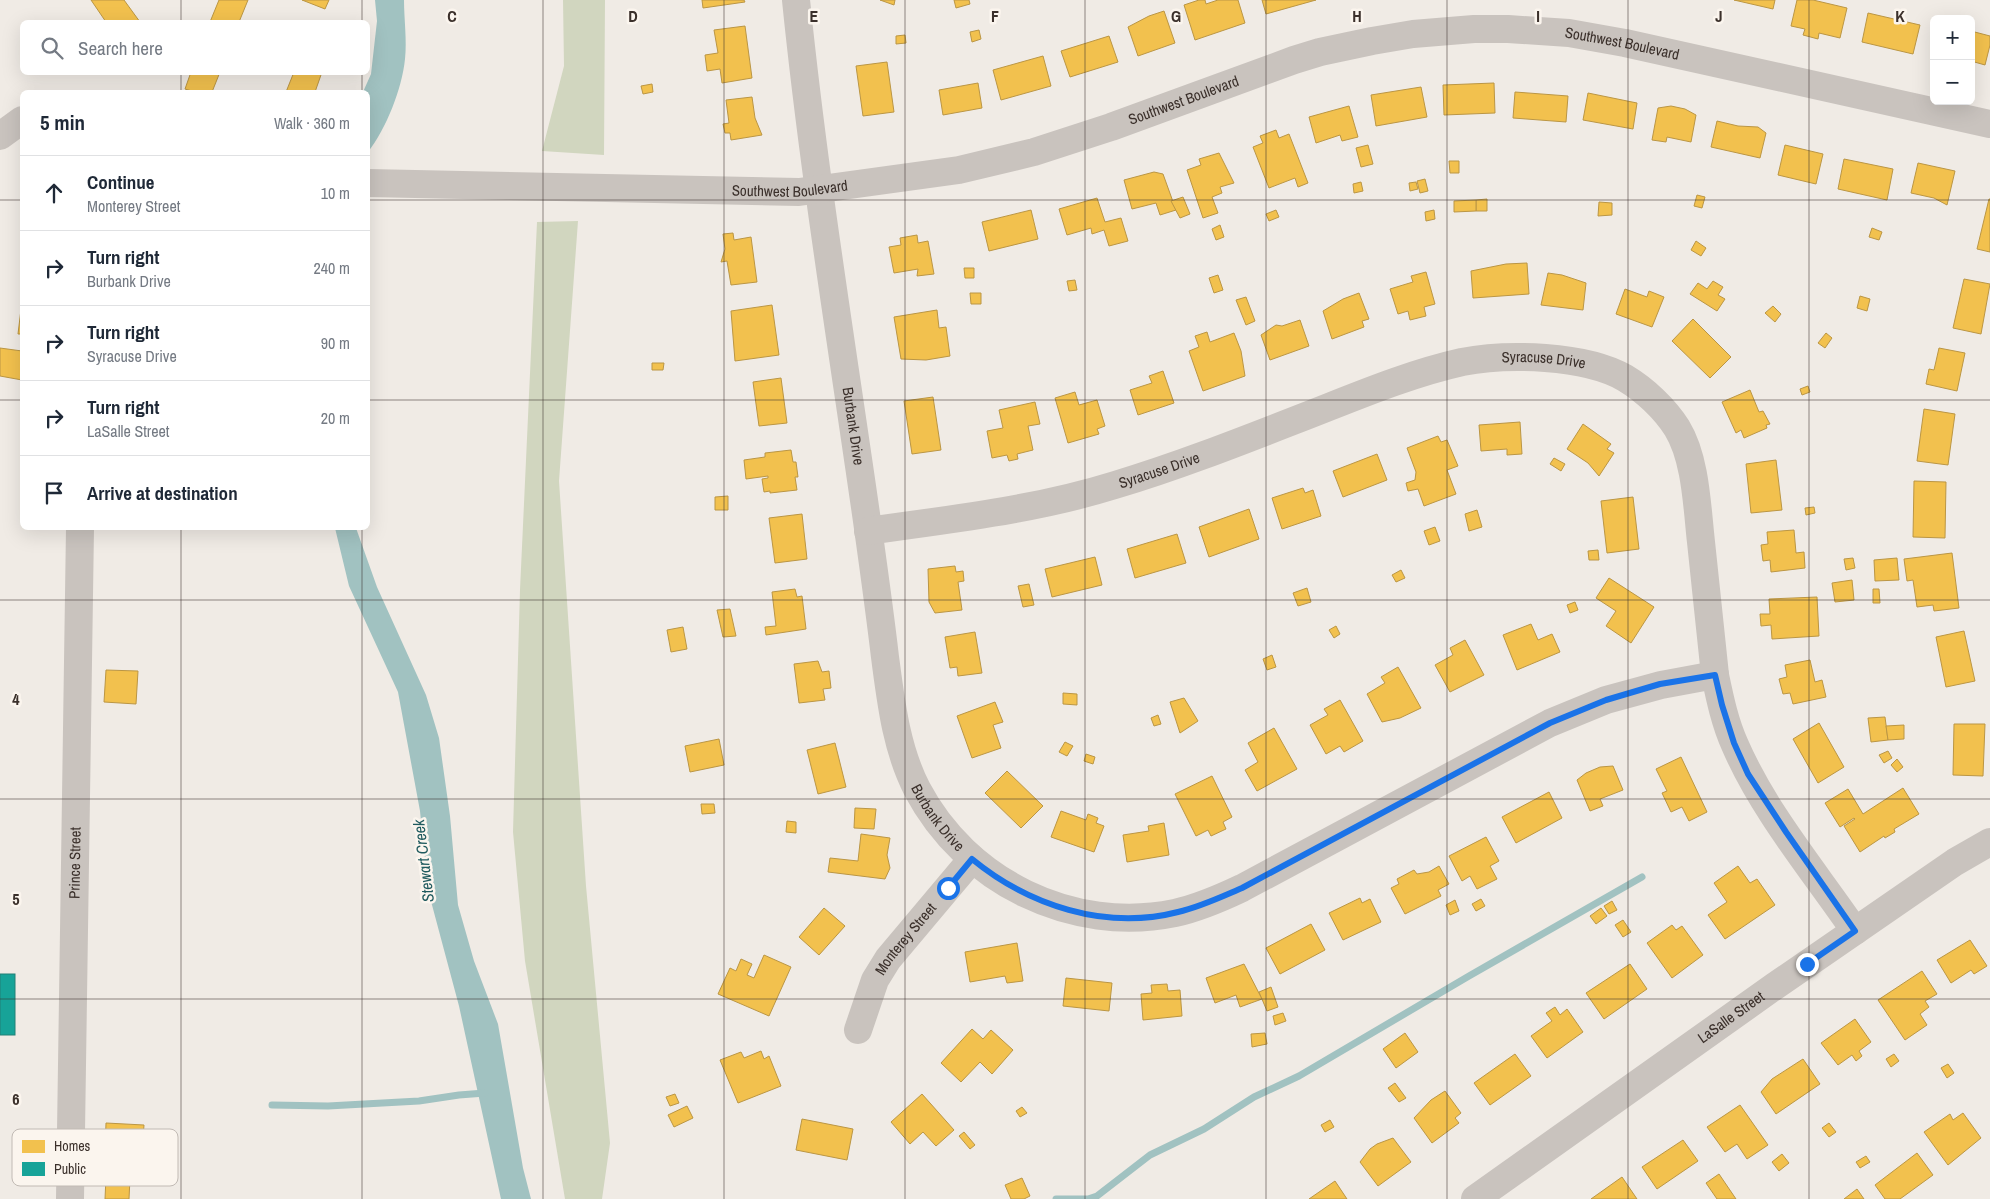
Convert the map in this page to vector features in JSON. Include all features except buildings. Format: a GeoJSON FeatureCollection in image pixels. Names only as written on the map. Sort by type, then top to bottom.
{"type":"FeatureCollection","features":[{"type":"Feature","properties":{"kind":"street","name":"Burbank Drive"},"geometry":{"type":"LineString","coordinates":[[796,0],[818,188],[892,711],[902,750],[916,787],[935,820],[947,835],[972,859],[1006,884],[1040,902],[1066,910],[1103,917],[1132,918],[1177,912],[1221,898],[1242,888],[1550,723],[1606,700],[1660,684],[1715,675]]}},
{"type":"Feature","properties":{"kind":"street","name":"Southwest Boulevard"},"geometry":{"type":"LineString","coordinates":[[370,183],[799,192],[959,170],[1034,152],[1111,127],[1320,52],[1413,34],[1474,29],[1569,33],[1625,43],[1990,124]]}},
{"type":"Feature","properties":{"kind":"street"},"geometry":{"type":"LineString","coordinates":[[0,136],[20,121]]}},
{"type":"Feature","properties":{"kind":"street","name":"Syracuse Drive"},"geometry":{"type":"LineString","coordinates":[[868,531],[973,516],[1062,499],[1113,486],[1198,458],[1420,373],[1462,362],[1531,357],[1568,360],[1586,364],[1624,378],[1650,396],[1671,419],[1686,447],[1694,480],[1715,675],[1734,743],[1748,774],[1855,931]]}},
{"type":"Feature","properties":{"kind":"street","name":"Prince Street"},"geometry":{"type":"LineString","coordinates":[[71,1129],[80,530]]}},
{"type":"Feature","properties":{"kind":"street","name":"LaSalle Street"},"geometry":{"type":"LineString","coordinates":[[1475,1199],[1855,931],[1955,862],[1990,842]]}},
{"type":"Feature","properties":{"kind":"street","name":"Monterey Street"},"geometry":{"type":"LineString","coordinates":[[858,1030],[875,980],[888,959],[972,859]]}},
{"type":"Feature","properties":{"kind":"street","name":"Prince Street"},"geometry":{"type":"LineString","coordinates":[[70,1186],[70,1199]]}},
{"type":"Feature","properties":{"kind":"green space"},"geometry":{"type":"Polygon","coordinates":[[[563,0],[605,0],[604,155],[542,151],[564,66],[563,0]]]}},
{"type":"Feature","properties":{"kind":"green space"},"geometry":{"type":"Polygon","coordinates":[[[578,221],[559,481],[586,886],[610,1143],[602,1199],[565,1199],[525,961],[513,832],[520,590],[537,222],[578,221]]]}},
{"type":"Feature","properties":{"kind":"water"},"geometry":{"type":"Polygon","coordinates":[[[375,0],[404,0],[406,52],[403,71],[397,96],[387,120],[370,149],[370,90],[364,90],[371,74],[377,21],[375,0]]]}},
{"type":"Feature","properties":{"kind":"water"},"geometry":{"type":"Polygon","coordinates":[[[335,530],[357,530],[377,587],[426,695],[439,738],[450,816],[458,905],[474,961],[498,1024],[523,1168],[531,1199],[501,1199],[459,1006],[428,890],[420,811],[398,692],[349,586],[335,530]]]}},
{"type":"Feature","properties":{"kind":"waterway"},"geometry":{"type":"LineString","coordinates":[[1056,1199],[1088,1199],[1097,1196],[1150,1155],[1204,1129],[1254,1097],[1299,1076],[1642,877]]}},
{"type":"Feature","properties":{"kind":"waterway"},"geometry":{"type":"LineString","coordinates":[[272,1105],[328,1106],[419,1101],[485,1093]]}},
{"type":"Feature","properties":{"kind":"route"},"geometry":{"type":"LineString","coordinates":[[948,888],[972,859],[989,874],[1006,884],[1040,902],[1066,910],[1103,917],[1142,918],[1177,912],[1221,898],[1242,888],[1515,740],[1550,723],[1606,700],[1660,684],[1715,675],[1734,743],[1748,774],[1855,931],[1807,964]]}},
{"type":"Feature","properties":{"kind":"water label","name":"Stewart Creek"},"geometry":{"type":"Point","coordinates":[423,861]}}]}
